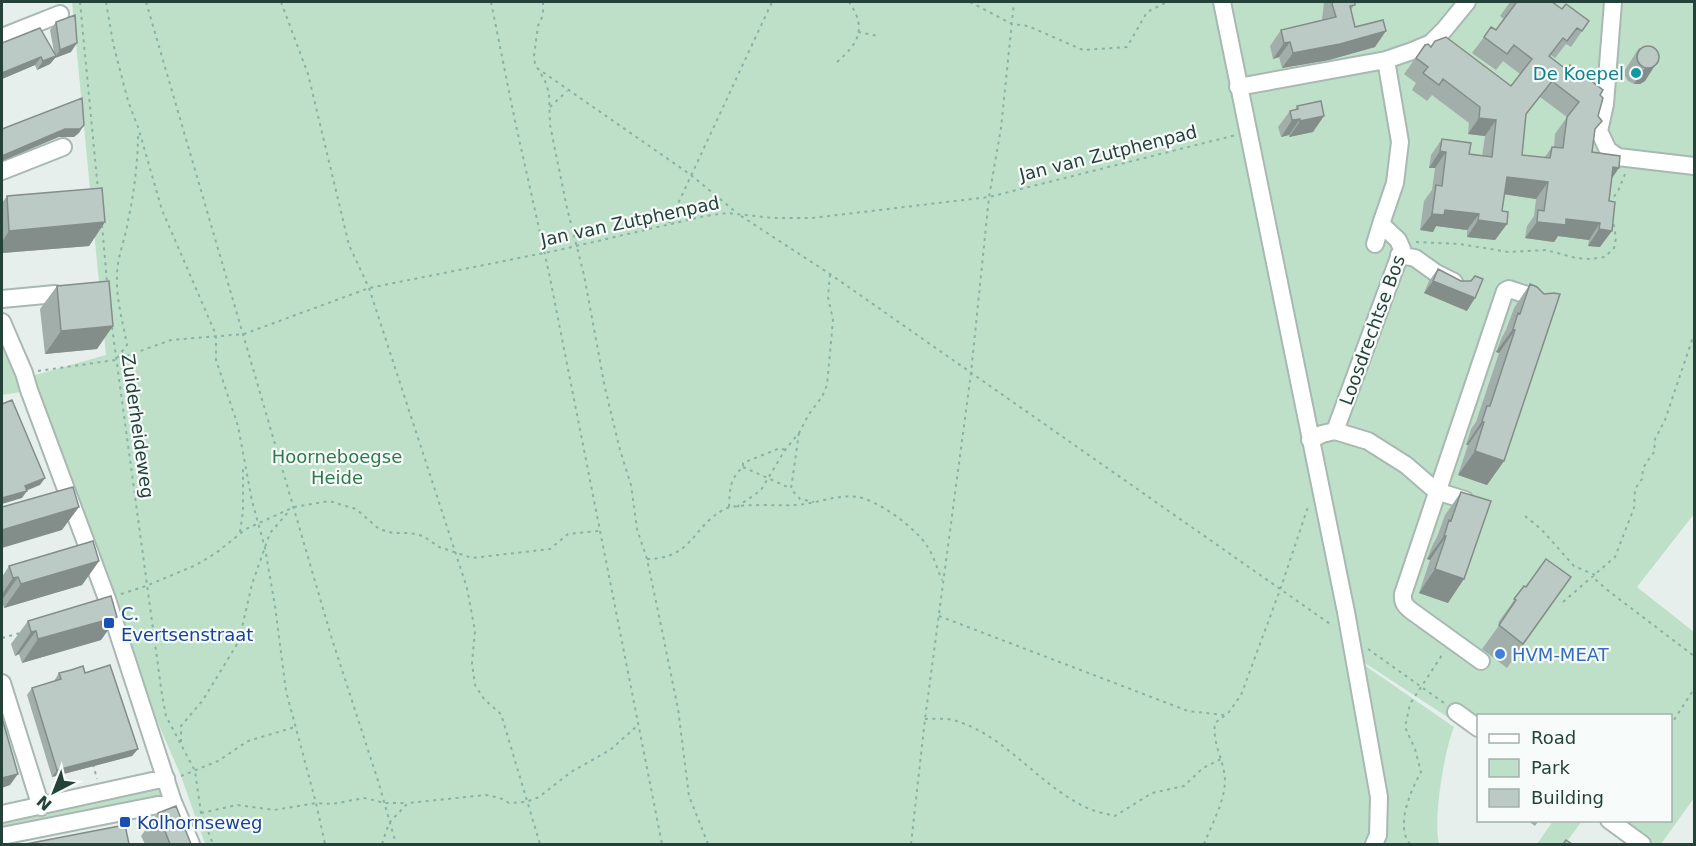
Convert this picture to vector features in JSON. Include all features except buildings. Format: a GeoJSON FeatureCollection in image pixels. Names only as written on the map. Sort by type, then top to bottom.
{"type":"FeatureCollection","features":[{"type":"Feature","properties":{"kind":"street"},"geometry":{"type":"LineString","coordinates":[[1222,2],[1350,636],[1379,797],[1378,835],[1374,844]]}},
{"type":"Feature","properties":{"kind":"street"},"geometry":{"type":"LineString","coordinates":[[1238,87],[1386,60],[1431,43],[1467,2]]}},
{"type":"Feature","properties":{"kind":"street"},"geometry":{"type":"LineString","coordinates":[[1613,2],[1605,104],[1599,131],[1608,150],[1618,157],[1628,159],[1695,166]]}},
{"type":"Feature","properties":{"kind":"street"},"geometry":{"type":"LineString","coordinates":[[2,37],[60,15]]}},
{"type":"Feature","properties":{"kind":"street"},"geometry":{"type":"LineString","coordinates":[[1374,244],[1395,183],[1400,142],[1386,60]]}},
{"type":"Feature","properties":{"kind":"street"},"geometry":{"type":"LineString","coordinates":[[2,171],[63,147]]}},
{"type":"Feature","properties":{"kind":"street","name":"Loosdrechtse Bos"},"geometry":{"type":"LineString","coordinates":[[1335,431],[1400,252],[1398,240],[1381,224]]}},
{"type":"Feature","properties":{"kind":"street"},"geometry":{"type":"LineString","coordinates":[[1400,252],[1415,258],[1457,284]]}},
{"type":"Feature","properties":{"kind":"street"},"geometry":{"type":"LineString","coordinates":[[1481,661],[1413,612],[1402,599],[1436,491],[1505,291],[1509,289],[1530,296],[1533,301],[1531,308]]}},
{"type":"Feature","properties":{"kind":"street"},"geometry":{"type":"LineString","coordinates":[[2,299],[55,294]]}},
{"type":"Feature","properties":{"kind":"street"},"geometry":{"type":"LineString","coordinates":[[2,322],[24,373],[107,599],[173,802],[191,844]]}},
{"type":"Feature","properties":{"kind":"street"},"geometry":{"type":"LineString","coordinates":[[1310,440],[1335,431],[1368,441],[1406,465],[1436,491],[1465,500]]}},
{"type":"Feature","properties":{"kind":"street"},"geometry":{"type":"LineString","coordinates":[[2,683],[40,807]]}},
{"type":"Feature","properties":{"kind":"street"},"geometry":{"type":"LineString","coordinates":[[1456,712],[1477,727]]}},
{"type":"Feature","properties":{"kind":"street"},"geometry":{"type":"LineString","coordinates":[[2,814],[166,778]]}},
{"type":"Feature","properties":{"kind":"street"},"geometry":{"type":"LineString","coordinates":[[2,836],[173,802]]}},
{"type":"Feature","properties":{"kind":"street"},"geometry":{"type":"LineString","coordinates":[[1612,822],[1642,844]]}},
{"type":"Feature","properties":{"kind":"path"},"geometry":{"type":"LineString","coordinates":[[80,2],[98,192]]}},
{"type":"Feature","properties":{"kind":"path"},"geometry":{"type":"LineString","coordinates":[[106,2],[122,78],[162,210],[216,335],[216,360],[238,426],[243,460],[265,548],[286,691],[325,844]]}},
{"type":"Feature","properties":{"kind":"path"},"geometry":{"type":"LineString","coordinates":[[146,2],[330,636],[385,803],[396,844]]}},
{"type":"Feature","properties":{"kind":"path"},"geometry":{"type":"LineString","coordinates":[[281,2],[308,74],[349,244],[369,288],[467,588],[475,632],[472,663],[475,685],[484,699],[501,714],[540,844]]}},
{"type":"Feature","properties":{"kind":"path"},"geometry":{"type":"LineString","coordinates":[[491,2],[543,252],[552,285],[662,844]]}},
{"type":"Feature","properties":{"kind":"path"},"geometry":{"type":"LineString","coordinates":[[543,2],[543,15],[538,26],[534,56],[537,68],[545,81],[550,107],[550,125],[584,275],[605,388],[631,485],[637,529],[646,559],[678,709],[689,796],[708,844]]}},
{"type":"Feature","properties":{"kind":"path"},"geometry":{"type":"LineString","coordinates":[[669,223],[772,2]]}},
{"type":"Feature","properties":{"kind":"path"},"geometry":{"type":"LineString","coordinates":[[837,62],[850,51],[858,39],[859,23],[855,10],[849,2]]}},
{"type":"Feature","properties":{"kind":"path"},"geometry":{"type":"LineString","coordinates":[[970,2],[1012,24],[1028,26],[1083,50],[1128,47],[1147,12],[1167,2]]}},
{"type":"Feature","properties":{"kind":"path"},"geometry":{"type":"LineString","coordinates":[[911,844],[970,373],[989,197],[1001,128],[1014,2]]}},
{"type":"Feature","properties":{"kind":"path"},"geometry":{"type":"LineString","coordinates":[[858,32],[878,36]]}},
{"type":"Feature","properties":{"kind":"path"},"geometry":{"type":"LineString","coordinates":[[537,68],[691,175],[739,214],[830,274],[1456,712]]}},
{"type":"Feature","properties":{"kind":"path"},"geometry":{"type":"LineString","coordinates":[[550,107],[568,90]]}},
{"type":"Feature","properties":{"kind":"path"},"geometry":{"type":"LineString","coordinates":[[115,360],[127,345],[117,296],[117,276],[118,262],[128,222],[138,127]]}},
{"type":"Feature","properties":{"kind":"path","name":"Jan van Zutphenpad"},"geometry":{"type":"LineString","coordinates":[[24,373],[115,360],[171,340],[244,334],[369,288],[669,223],[705,216],[739,214],[774,218],[812,218],[989,197],[1247,132]]}},
{"type":"Feature","properties":{"kind":"path"},"geometry":{"type":"LineString","coordinates":[[1611,211],[1610,203],[1623,180],[1628,159]]}},
{"type":"Feature","properties":{"kind":"path"},"geometry":{"type":"LineString","coordinates":[[101,214],[107,284]]}},
{"type":"Feature","properties":{"kind":"path"},"geometry":{"type":"LineString","coordinates":[[1400,252],[1414,241],[1508,252],[1545,250],[1576,258],[1605,257],[1614,248],[1616,238],[1612,218]]}},
{"type":"Feature","properties":{"kind":"path"},"geometry":{"type":"LineString","coordinates":[[737,507],[761,490],[785,450],[822,397],[827,385],[833,320],[828,297],[830,274]]}},
{"type":"Feature","properties":{"kind":"path","name":"Zuiderheideweg"},"geometry":{"type":"LineString","coordinates":[[111,318],[146,586],[166,716],[195,771],[201,813],[213,844]]}},
{"type":"Feature","properties":{"kind":"path"},"geometry":{"type":"LineString","coordinates":[[1563,602],[1615,557],[1634,508],[1635,489],[1642,479],[1642,470],[1655,451],[1654,441],[1665,420],[1695,334]]}},
{"type":"Feature","properties":{"kind":"path"},"geometry":{"type":"LineString","coordinates":[[791,489],[799,433]]}},
{"type":"Feature","properties":{"kind":"path"},"geometry":{"type":"LineString","coordinates":[[729,507],[730,484],[735,474],[743,467],[743,463],[780,448],[785,450]]}},
{"type":"Feature","properties":{"kind":"path"},"geometry":{"type":"LineString","coordinates":[[239,534],[243,512],[243,460]]}},
{"type":"Feature","properties":{"kind":"path"},"geometry":{"type":"LineString","coordinates":[[743,467],[791,489],[800,499],[816,502]]}},
{"type":"Feature","properties":{"kind":"path"},"geometry":{"type":"LineString","coordinates":[[646,559],[675,555],[712,518],[729,507],[796,505],[837,497],[858,497],[883,508],[915,532],[927,546],[943,582]]}},
{"type":"Feature","properties":{"kind":"path"},"geometry":{"type":"LineString","coordinates":[[107,599],[196,565],[257,523],[293,507],[329,501],[356,509],[379,529],[423,536],[439,547],[472,558],[550,549],[568,534],[599,531]]}},
{"type":"Feature","properties":{"kind":"path"},"geometry":{"type":"LineString","coordinates":[[1204,844],[1225,783],[1221,759],[1213,734],[1215,723],[1235,706],[1241,695],[1310,501]]}},
{"type":"Feature","properties":{"kind":"path"},"geometry":{"type":"LineString","coordinates":[[181,742],[181,726],[203,700],[239,641],[252,584],[270,533],[293,507]]}},
{"type":"Feature","properties":{"kind":"path"},"geometry":{"type":"LineString","coordinates":[[1525,516],[1541,529],[1574,566],[1595,575]]}},
{"type":"Feature","properties":{"kind":"path"},"geometry":{"type":"LineString","coordinates":[[1595,575],[1596,580],[1606,589],[1695,656]]}},
{"type":"Feature","properties":{"kind":"path"},"geometry":{"type":"LineString","coordinates":[[939,616],[1188,711],[1224,715]]}},
{"type":"Feature","properties":{"kind":"path"},"geometry":{"type":"LineString","coordinates":[[2,638],[23,632]]}},
{"type":"Feature","properties":{"kind":"path"},"geometry":{"type":"LineString","coordinates":[[1410,844],[1406,840],[1404,817],[1408,795],[1421,772],[1406,727],[1410,704],[1452,640]]}},
{"type":"Feature","properties":{"kind":"path"},"geometry":{"type":"LineString","coordinates":[[1672,724],[1695,689]]}},
{"type":"Feature","properties":{"kind":"path"},"geometry":{"type":"LineString","coordinates":[[925,718],[952,720],[980,732],[1006,747],[1075,802],[1115,816],[1152,793],[1184,786],[1203,768],[1221,759]]}},
{"type":"Feature","properties":{"kind":"path"},"geometry":{"type":"LineString","coordinates":[[201,813],[237,805],[274,810],[364,798],[385,803],[408,803],[486,795],[509,803],[526,802],[539,797],[571,772],[610,750],[638,725]]}},
{"type":"Feature","properties":{"kind":"path"},"geometry":{"type":"LineString","coordinates":[[195,771],[218,761],[248,741],[295,728]]}},
{"type":"Feature","properties":{"kind":"path"},"geometry":{"type":"LineString","coordinates":[[92,762],[101,793]]}},
{"type":"Feature","properties":{"kind":"path"},"geometry":{"type":"LineString","coordinates":[[382,844],[389,823],[408,803]]}},
{"type":"Feature","properties":{"kind":"green space","name":"Hoorneboegse Heide"},"geometry":{"type":"Polygon","coordinates":[[[72,2],[1694,2],[1694,514],[1637,587],[1694,632],[1694,798],[1661,844],[1643,844],[1608,822],[1672,822],[1672,714],[1477,714],[1477,736],[1351,654],[1373,797],[1370,834],[1366,844],[205,844],[181,776],[158,723],[32,376],[106,355],[72,2]]]}},
{"type":"Feature","properties":{"kind":"green space"},"geometry":{"type":"Polygon","coordinates":[[[2,322],[28,391],[2,395],[2,322]]]}},
{"type":"Feature","properties":{"kind":"green space"},"geometry":{"type":"Polygon","coordinates":[[[1360,662],[1454,727],[1440,786],[1437,819],[1439,844],[1382,844],[1387,824],[1388,802],[1360,662]]]}},
{"type":"Feature","properties":{"kind":"green space"},"geometry":{"type":"Polygon","coordinates":[[[160,785],[163,792],[160,796],[150,800],[2,830],[2,816],[160,785]]]}},
{"type":"Feature","properties":{"kind":"green space"},"geometry":{"type":"Polygon","coordinates":[[[1552,822],[1581,822],[1565,844],[1537,844],[1552,822]]]}},
{"type":"Feature","properties":{"kind":"place","name":"De Koepel"},"geometry":{"type":"Point","coordinates":[1636,73]}},
{"type":"Feature","properties":{"kind":"place","name":"C. Evertsenstraat"},"geometry":{"type":"Point","coordinates":[109,623]}},
{"type":"Feature","properties":{"kind":"place","name":"HVM-MEAT"},"geometry":{"type":"Point","coordinates":[1500,654]}},
{"type":"Feature","properties":{"kind":"place","name":"Kolhornseweg"},"geometry":{"type":"Point","coordinates":[125,822]}}]}
